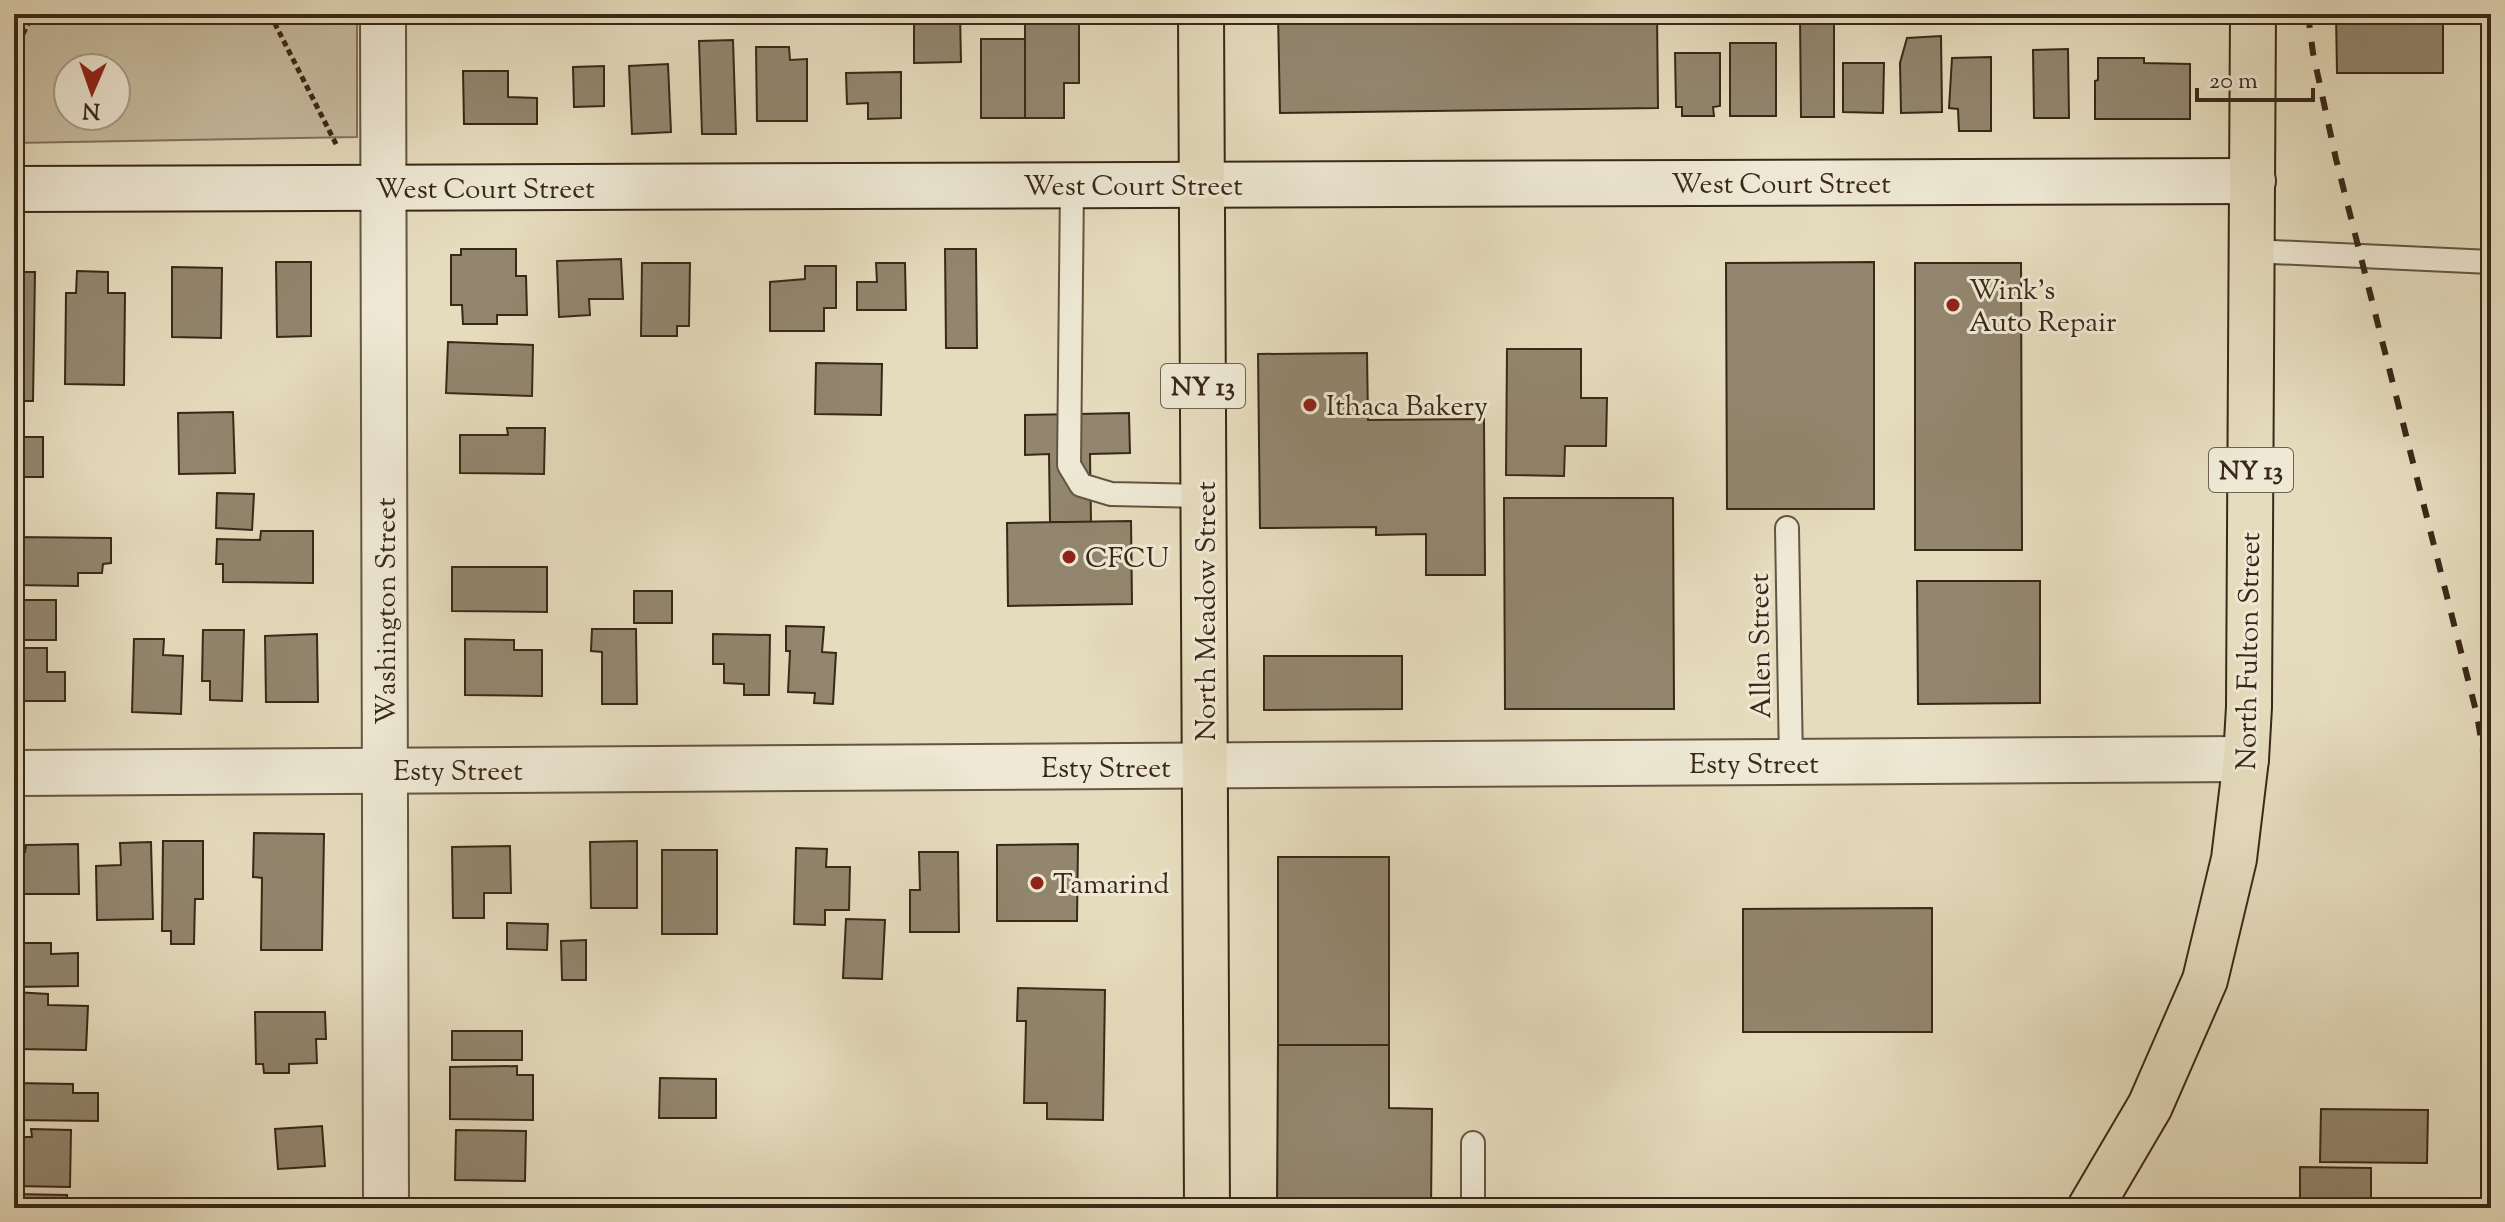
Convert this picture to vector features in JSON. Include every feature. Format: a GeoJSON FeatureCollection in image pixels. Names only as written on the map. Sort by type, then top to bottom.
{"type":"FeatureCollection","features":[{"type":"Feature","properties":{"kind":"highway","name":"North Meadow Street"},"geometry":{"type":"LineString","coordinates":[[1201,14],[1207,1208]]}},
{"type":"Feature","properties":{"kind":"highway","name":"North Fulton Street"},"geometry":{"type":"LineString","coordinates":[[2090,1208],[2150,1106],[2205,980],[2234,859],[2246,759],[2249,693],[2253,14]]}},
{"type":"Feature","properties":{"kind":"street","name":"Washington Street"},"geometry":{"type":"LineString","coordinates":[[383,14],[386,1208]]}},
{"type":"Feature","properties":{"kind":"street","name":"West Court Street"},"geometry":{"type":"LineString","coordinates":[[14,189],[2253,181]]}},
{"type":"Feature","properties":{"kind":"street","name":"Esty Street"},"geometry":{"type":"LineString","coordinates":[[14,773],[2246,759]]}},
{"type":"Feature","properties":{"kind":"lane"},"geometry":{"type":"LineString","coordinates":[[1072,186],[1069,465],[1081,485],[1111,494],[1204,496]]}},
{"type":"Feature","properties":{"kind":"lane"},"geometry":{"type":"LineString","coordinates":[[2252,251],[2491,262]]}},
{"type":"Feature","properties":{"kind":"lane","name":"Allen Street"},"geometry":{"type":"LineString","coordinates":[[1787,528],[1791,763]]}},
{"type":"Feature","properties":{"kind":"lane"},"geometry":{"type":"LineString","coordinates":[[1473,1143],[1473,1208]]}},
{"type":"Feature","properties":{"kind":"path"},"geometry":{"type":"LineString","coordinates":[[14,52],[33,14]]}},
{"type":"Feature","properties":{"kind":"path"},"geometry":{"type":"LineString","coordinates":[[270,14],[337,146]]}},
{"type":"Feature","properties":{"kind":"shaded area"},"geometry":{"type":"Polygon","coordinates":[[[14,14],[357,14],[357,137],[14,143],[14,14]]]}},
{"type":"Feature","properties":{"kind":"building"},"geometry":{"type":"Polygon","coordinates":[[[914,14],[960,14],[961,62],[914,63],[914,14]]]}},
{"type":"Feature","properties":{"kind":"building"},"geometry":{"type":"Polygon","coordinates":[[[1025,14],[1079,14],[1079,83],[1064,83],[1064,118],[1025,118],[1025,14]]]}},
{"type":"Feature","properties":{"kind":"building"},"geometry":{"type":"Polygon","coordinates":[[[1278,14],[1657,14],[1658,108],[1280,113],[1278,14]]]}},
{"type":"Feature","properties":{"kind":"building"},"geometry":{"type":"Polygon","coordinates":[[[2118,14],[2148,14],[2148,16],[2118,17],[2118,14]]]}},
{"type":"Feature","properties":{"kind":"building"},"geometry":{"type":"Polygon","coordinates":[[[2336,14],[2443,14],[2443,73],[2337,73],[2336,14]]]}},
{"type":"Feature","properties":{"kind":"building"},"geometry":{"type":"Polygon","coordinates":[[[1800,16],[1834,16],[1834,117],[1801,117],[1800,16]]]}},
{"type":"Feature","properties":{"kind":"building"},"geometry":{"type":"Polygon","coordinates":[[[1941,36],[1942,112],[1901,113],[1900,63],[1907,38],[1941,36]]]}},
{"type":"Feature","properties":{"kind":"building"},"geometry":{"type":"Polygon","coordinates":[[[981,39],[1025,39],[1025,118],[981,118],[981,39]]]}},
{"type":"Feature","properties":{"kind":"building"},"geometry":{"type":"Polygon","coordinates":[[[733,40],[736,134],[702,134],[699,41],[733,40]]]}},
{"type":"Feature","properties":{"kind":"building"},"geometry":{"type":"Polygon","coordinates":[[[1730,43],[1776,43],[1776,116],[1730,116],[1730,43]]]}},
{"type":"Feature","properties":{"kind":"building"},"geometry":{"type":"Polygon","coordinates":[[[756,47],[789,47],[790,60],[807,59],[807,121],[757,121],[756,47]]]}},
{"type":"Feature","properties":{"kind":"building"},"geometry":{"type":"Polygon","coordinates":[[[2068,49],[2069,118],[2034,118],[2033,50],[2068,49]]]}},
{"type":"Feature","properties":{"kind":"building"},"geometry":{"type":"Polygon","coordinates":[[[1675,53],[1720,53],[1720,106],[1713,107],[1714,116],[1682,116],[1682,107],[1676,107],[1675,53]]]}},
{"type":"Feature","properties":{"kind":"building"},"geometry":{"type":"Polygon","coordinates":[[[1991,57],[1991,131],[1959,131],[1958,109],[1949,108],[1952,58],[1991,57]]]}},
{"type":"Feature","properties":{"kind":"building"},"geometry":{"type":"Polygon","coordinates":[[[2098,58],[2144,58],[2144,63],[2190,64],[2190,119],[2095,119],[2098,58]]]}},
{"type":"Feature","properties":{"kind":"building"},"geometry":{"type":"Polygon","coordinates":[[[1843,63],[1884,63],[1883,113],[1843,112],[1843,63]]]}},
{"type":"Feature","properties":{"kind":"building"},"geometry":{"type":"Polygon","coordinates":[[[668,64],[671,132],[632,134],[629,66],[668,64]]]}},
{"type":"Feature","properties":{"kind":"building"},"geometry":{"type":"Polygon","coordinates":[[[604,66],[604,106],[574,107],[573,67],[604,66]]]}},
{"type":"Feature","properties":{"kind":"building"},"geometry":{"type":"Polygon","coordinates":[[[463,71],[508,71],[508,97],[537,98],[537,124],[464,124],[463,71]]]}},
{"type":"Feature","properties":{"kind":"building"},"geometry":{"type":"Polygon","coordinates":[[[901,72],[901,118],[868,119],[868,103],[847,104],[846,73],[901,72]]]}},
{"type":"Feature","properties":{"kind":"building"},"geometry":{"type":"Polygon","coordinates":[[[461,249],[516,249],[516,276],[526,276],[527,315],[497,315],[497,324],[463,324],[462,305],[451,305],[451,255],[461,255],[461,249]]]}},
{"type":"Feature","properties":{"kind":"building"},"geometry":{"type":"Polygon","coordinates":[[[945,249],[976,249],[977,348],[946,348],[945,249]]]}},
{"type":"Feature","properties":{"kind":"building"},"geometry":{"type":"Polygon","coordinates":[[[621,259],[623,299],[589,299],[590,315],[559,317],[557,261],[621,259]]]}},
{"type":"Feature","properties":{"kind":"building"},"geometry":{"type":"Polygon","coordinates":[[[276,262],[311,262],[311,336],[277,337],[276,262]]]}},
{"type":"Feature","properties":{"kind":"building"},"geometry":{"type":"Polygon","coordinates":[[[1874,262],[1874,509],[1727,509],[1726,263],[1874,262]]]}},
{"type":"Feature","properties":{"kind":"building"},"geometry":{"type":"Polygon","coordinates":[[[642,263],[690,263],[689,326],[677,326],[677,336],[641,336],[642,263]]]}},
{"type":"Feature","properties":{"kind":"building"},"geometry":{"type":"Polygon","coordinates":[[[876,263],[905,263],[906,310],[857,310],[857,282],[877,282],[876,263]]]}},
{"type":"Feature","properties":{"kind":"building"},"geometry":{"type":"Polygon","coordinates":[[[1915,263],[2021,263],[2022,550],[1915,550],[1915,263]]]}},
{"type":"Feature","properties":{"kind":"building"},"geometry":{"type":"Polygon","coordinates":[[[805,266],[836,266],[836,308],[824,308],[824,331],[770,331],[770,282],[805,279],[805,266]]]}},
{"type":"Feature","properties":{"kind":"building"},"geometry":{"type":"Polygon","coordinates":[[[172,267],[222,268],[221,338],[172,337],[172,267]]]}},
{"type":"Feature","properties":{"kind":"building"},"geometry":{"type":"Polygon","coordinates":[[[77,271],[108,272],[108,293],[125,293],[124,385],[65,384],[66,293],[76,293],[77,271]]]}},
{"type":"Feature","properties":{"kind":"building"},"geometry":{"type":"Polygon","coordinates":[[[14,272],[35,272],[33,401],[14,401],[14,272]]]}},
{"type":"Feature","properties":{"kind":"building"},"geometry":{"type":"Polygon","coordinates":[[[448,342],[533,345],[532,396],[446,393],[448,342]]]}},
{"type":"Feature","properties":{"kind":"building"},"geometry":{"type":"Polygon","coordinates":[[[1507,349],[1581,349],[1581,398],[1607,398],[1606,446],[1565,446],[1564,476],[1506,475],[1507,349]]]}},
{"type":"Feature","properties":{"kind":"building"},"geometry":{"type":"Polygon","coordinates":[[[1367,353],[1368,420],[1484,419],[1485,575],[1426,575],[1426,534],[1376,535],[1376,527],[1260,528],[1258,354],[1367,353]]]}},
{"type":"Feature","properties":{"kind":"building"},"geometry":{"type":"Polygon","coordinates":[[[816,363],[882,364],[881,415],[815,414],[816,363]]]}},
{"type":"Feature","properties":{"kind":"building"},"geometry":{"type":"Polygon","coordinates":[[[233,412],[235,473],[179,474],[178,413],[233,412]]]}},
{"type":"Feature","properties":{"kind":"building"},"geometry":{"type":"Polygon","coordinates":[[[1129,413],[1130,453],[1090,454],[1091,522],[1050,522],[1049,454],[1025,455],[1025,415],[1129,413]]]}},
{"type":"Feature","properties":{"kind":"building"},"geometry":{"type":"Polygon","coordinates":[[[507,428],[545,428],[544,474],[460,473],[460,435],[508,435],[507,428]]]}},
{"type":"Feature","properties":{"kind":"building"},"geometry":{"type":"Polygon","coordinates":[[[14,437],[43,437],[43,477],[14,477],[14,437]]]}},
{"type":"Feature","properties":{"kind":"building"},"geometry":{"type":"Polygon","coordinates":[[[217,493],[254,494],[252,530],[216,528],[217,493]]]}},
{"type":"Feature","properties":{"kind":"building"},"geometry":{"type":"Polygon","coordinates":[[[1504,498],[1673,498],[1674,709],[1505,709],[1504,498]]]}},
{"type":"Feature","properties":{"kind":"building"},"geometry":{"type":"Polygon","coordinates":[[[1131,521],[1132,604],[1008,606],[1007,523],[1131,521]]]}},
{"type":"Feature","properties":{"kind":"building"},"geometry":{"type":"Polygon","coordinates":[[[261,531],[313,531],[313,583],[223,582],[223,564],[216,564],[217,539],[260,540],[261,531]]]}},
{"type":"Feature","properties":{"kind":"building"},"geometry":{"type":"Polygon","coordinates":[[[14,537],[111,538],[111,563],[103,564],[102,573],[78,573],[78,586],[14,585],[14,537]]]}},
{"type":"Feature","properties":{"kind":"building"},"geometry":{"type":"Polygon","coordinates":[[[452,567],[547,567],[547,612],[452,611],[452,567]]]}},
{"type":"Feature","properties":{"kind":"building"},"geometry":{"type":"Polygon","coordinates":[[[1917,581],[2040,581],[2040,703],[1918,704],[1917,581]]]}},
{"type":"Feature","properties":{"kind":"building"},"geometry":{"type":"Polygon","coordinates":[[[634,591],[672,591],[672,623],[634,623],[634,591]]]}},
{"type":"Feature","properties":{"kind":"building"},"geometry":{"type":"Polygon","coordinates":[[[14,600],[56,600],[56,640],[14,640],[14,600]]]}},
{"type":"Feature","properties":{"kind":"building"},"geometry":{"type":"Polygon","coordinates":[[[786,626],[824,627],[822,652],[836,653],[833,704],[814,703],[815,693],[788,692],[790,651],[786,651],[786,626]]]}},
{"type":"Feature","properties":{"kind":"building"},"geometry":{"type":"Polygon","coordinates":[[[592,629],[636,629],[637,704],[602,704],[602,652],[591,651],[592,629]]]}},
{"type":"Feature","properties":{"kind":"building"},"geometry":{"type":"Polygon","coordinates":[[[203,630],[244,630],[242,701],[210,700],[210,681],[202,681],[203,630]]]}},
{"type":"Feature","properties":{"kind":"building"},"geometry":{"type":"Polygon","coordinates":[[[317,634],[318,702],[266,702],[265,636],[317,634]]]}},
{"type":"Feature","properties":{"kind":"building"},"geometry":{"type":"Polygon","coordinates":[[[713,634],[770,635],[769,695],[744,695],[744,684],[724,683],[724,664],[713,664],[713,634]]]}},
{"type":"Feature","properties":{"kind":"building"},"geometry":{"type":"Polygon","coordinates":[[[134,639],[164,639],[163,655],[183,656],[181,714],[132,712],[134,639]]]}},
{"type":"Feature","properties":{"kind":"building"},"geometry":{"type":"Polygon","coordinates":[[[465,639],[514,640],[514,650],[542,650],[542,696],[465,695],[465,639]]]}},
{"type":"Feature","properties":{"kind":"building"},"geometry":{"type":"Polygon","coordinates":[[[14,648],[47,648],[47,672],[65,672],[65,701],[14,701],[14,648]]]}},
{"type":"Feature","properties":{"kind":"building"},"geometry":{"type":"Polygon","coordinates":[[[1264,656],[1402,656],[1402,709],[1264,710],[1264,656]]]}},
{"type":"Feature","properties":{"kind":"building"},"geometry":{"type":"Polygon","coordinates":[[[254,833],[324,834],[322,950],[261,950],[262,878],[253,877],[254,833]]]}},
{"type":"Feature","properties":{"kind":"building"},"geometry":{"type":"Polygon","coordinates":[[[163,841],[203,841],[203,899],[195,899],[194,944],[171,944],[171,931],[162,931],[163,841]]]}},
{"type":"Feature","properties":{"kind":"building"},"geometry":{"type":"Polygon","coordinates":[[[637,841],[637,908],[591,908],[590,842],[637,841]]]}},
{"type":"Feature","properties":{"kind":"building"},"geometry":{"type":"Polygon","coordinates":[[[151,842],[153,919],[97,920],[96,866],[121,865],[120,843],[151,842]]]}},
{"type":"Feature","properties":{"kind":"building"},"geometry":{"type":"Polygon","coordinates":[[[78,844],[79,894],[14,894],[14,852],[25,852],[26,845],[78,844]]]}},
{"type":"Feature","properties":{"kind":"building","name":"Tamarind"},"geometry":{"type":"Polygon","coordinates":[[[1078,844],[1077,921],[997,921],[997,845],[1078,844]]]}},
{"type":"Feature","properties":{"kind":"building"},"geometry":{"type":"Polygon","coordinates":[[[510,846],[511,893],[484,893],[484,918],[453,918],[452,847],[510,846]]]}},
{"type":"Feature","properties":{"kind":"building"},"geometry":{"type":"Polygon","coordinates":[[[796,848],[827,849],[826,867],[850,867],[849,910],[825,910],[825,925],[794,924],[796,848]]]}},
{"type":"Feature","properties":{"kind":"building"},"geometry":{"type":"Polygon","coordinates":[[[662,850],[717,850],[717,934],[662,934],[662,850]]]}},
{"type":"Feature","properties":{"kind":"building"},"geometry":{"type":"Polygon","coordinates":[[[919,852],[958,852],[959,932],[910,932],[910,890],[920,890],[919,852]]]}},
{"type":"Feature","properties":{"kind":"building"},"geometry":{"type":"Polygon","coordinates":[[[1278,857],[1389,857],[1389,1045],[1278,1045],[1278,857]]]}},
{"type":"Feature","properties":{"kind":"building"},"geometry":{"type":"Polygon","coordinates":[[[1932,908],[1932,1032],[1743,1032],[1743,909],[1932,908]]]}},
{"type":"Feature","properties":{"kind":"building"},"geometry":{"type":"Polygon","coordinates":[[[846,919],[885,920],[882,979],[843,978],[846,919]]]}},
{"type":"Feature","properties":{"kind":"building"},"geometry":{"type":"Polygon","coordinates":[[[507,923],[548,924],[547,950],[507,949],[507,923]]]}},
{"type":"Feature","properties":{"kind":"building"},"geometry":{"type":"Polygon","coordinates":[[[586,940],[586,980],[562,980],[561,941],[586,940]]]}},
{"type":"Feature","properties":{"kind":"building"},"geometry":{"type":"Polygon","coordinates":[[[14,943],[51,943],[51,954],[78,953],[78,986],[14,987],[14,943]]]}},
{"type":"Feature","properties":{"kind":"building"},"geometry":{"type":"Polygon","coordinates":[[[1018,988],[1105,990],[1103,1120],[1047,1119],[1047,1103],[1024,1103],[1026,1021],[1017,1021],[1018,988]]]}},
{"type":"Feature","properties":{"kind":"building"},"geometry":{"type":"Polygon","coordinates":[[[14,992],[48,994],[48,1005],[88,1006],[86,1050],[14,1049],[14,992]]]}},
{"type":"Feature","properties":{"kind":"building"},"geometry":{"type":"Polygon","coordinates":[[[255,1012],[325,1012],[326,1039],[316,1039],[317,1063],[289,1064],[289,1073],[264,1073],[263,1064],[256,1064],[255,1012]]]}},
{"type":"Feature","properties":{"kind":"building"},"geometry":{"type":"Polygon","coordinates":[[[452,1031],[522,1031],[522,1060],[452,1060],[452,1031]]]}},
{"type":"Feature","properties":{"kind":"building"},"geometry":{"type":"Polygon","coordinates":[[[1278,1045],[1389,1045],[1389,1108],[1432,1109],[1431,1208],[1277,1208],[1278,1045]]]}},
{"type":"Feature","properties":{"kind":"building"},"geometry":{"type":"Polygon","coordinates":[[[517,1066],[517,1075],[533,1075],[533,1120],[450,1119],[450,1067],[517,1066]]]}},
{"type":"Feature","properties":{"kind":"building"},"geometry":{"type":"Polygon","coordinates":[[[660,1078],[716,1079],[716,1118],[659,1118],[660,1078]]]}},
{"type":"Feature","properties":{"kind":"building"},"geometry":{"type":"Polygon","coordinates":[[[14,1083],[73,1084],[73,1093],[98,1093],[98,1121],[14,1120],[14,1083]]]}},
{"type":"Feature","properties":{"kind":"building"},"geometry":{"type":"Polygon","coordinates":[[[2321,1109],[2428,1110],[2427,1163],[2320,1162],[2321,1109]]]}},
{"type":"Feature","properties":{"kind":"building"},"geometry":{"type":"Polygon","coordinates":[[[322,1126],[325,1166],[278,1169],[275,1129],[322,1126]]]}},
{"type":"Feature","properties":{"kind":"building"},"geometry":{"type":"Polygon","coordinates":[[[31,1129],[71,1130],[70,1187],[14,1186],[14,1137],[32,1137],[31,1129]]]}},
{"type":"Feature","properties":{"kind":"building"},"geometry":{"type":"Polygon","coordinates":[[[456,1130],[526,1131],[525,1181],[455,1180],[456,1130]]]}},
{"type":"Feature","properties":{"kind":"building"},"geometry":{"type":"Polygon","coordinates":[[[2300,1167],[2371,1168],[2371,1208],[2300,1208],[2300,1167]]]}},
{"type":"Feature","properties":{"kind":"building"},"geometry":{"type":"Polygon","coordinates":[[[14,1194],[67,1195],[67,1208],[14,1208],[14,1194]]]}},
{"type":"Feature","properties":{"kind":"building"},"geometry":{"type":"Polygon","coordinates":[[[634,1202],[679,1203],[679,1208],[633,1208],[634,1202]]]}},
{"type":"Feature","properties":{"kind":"railway"},"geometry":{"type":"LineString","coordinates":[[2308,14],[2313,53],[2336,159],[2477,715],[2491,800]]}},
{"type":"Feature","properties":{"kind":"place","name":"Wink's Auto Repair"},"geometry":{"type":"Point","coordinates":[1953,305]}},
{"type":"Feature","properties":{"kind":"place","name":"Ithaca Bakery"},"geometry":{"type":"Point","coordinates":[1310,405]}},
{"type":"Feature","properties":{"kind":"place","name":"CFCU"},"geometry":{"type":"Point","coordinates":[1069,557]}},
{"type":"Feature","properties":{"kind":"place","name":"Tamarind"},"geometry":{"type":"Point","coordinates":[1037,883]}}]}
